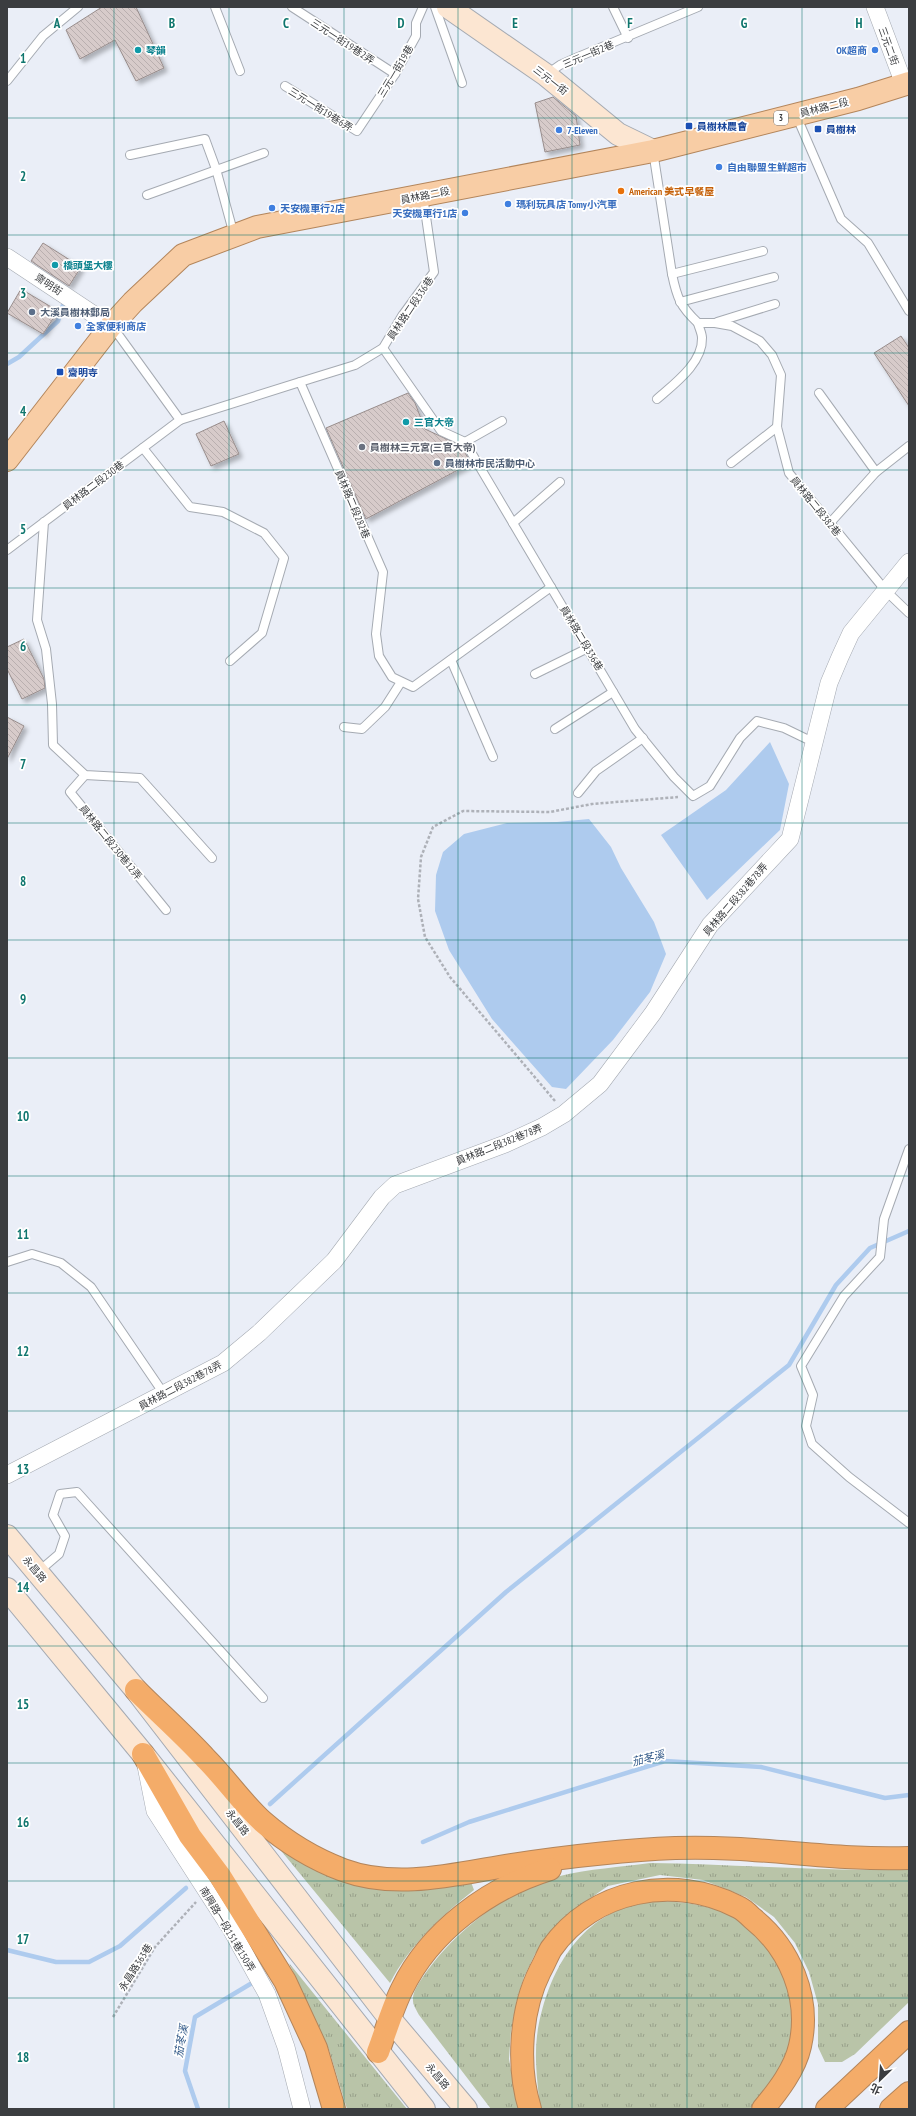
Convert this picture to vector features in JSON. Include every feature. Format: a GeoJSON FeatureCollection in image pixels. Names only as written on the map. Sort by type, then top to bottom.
{"type":"FeatureCollection","features":[{"type":"Feature","properties":{"kind":"highway"},"geometry":{"type":"LineString","coordinates":[[136,1690],[206,1759],[262,1821],[289,1842],[343,1870],[370,1877],[392,1879],[424,1878],[463,1874],[605,1852],[677,1848],[748,1850],[841,1857],[909,1858]]}},
{"type":"Feature","properties":{"kind":"highway"},"geometry":{"type":"LineString","coordinates":[[143,1754],[190,1836],[220,1876],[285,1981],[316,2048],[334,2109]]}},
{"type":"Feature","properties":{"kind":"highway"},"geometry":{"type":"LineString","coordinates":[[378,2052],[402,1988],[421,1958],[444,1931],[475,1906],[528,1876],[605,1852]]}},
{"type":"Feature","properties":{"kind":"highway"},"geometry":{"type":"LineString","coordinates":[[530,2109],[526,2096],[523,2067],[523,2038],[528,2004],[536,1979],[552,1949],[570,1929],[595,1909],[618,1898],[651,1889],[673,1889],[712,1896],[739,1907],[767,1929],[786,1957],[800,1992],[802,2024],[800,2046],[791,2071],[763,2109]]}},
{"type":"Feature","properties":{"kind":"highway"},"geometry":{"type":"LineString","coordinates":[[827,2109],[909,2032]]}},
{"type":"Feature","properties":{"kind":"highway"},"geometry":{"type":"LineString","coordinates":[[891,2109],[909,2093]]}},
{"type":"Feature","properties":{"kind":"main road","name":"三元一街"},"geometry":{"type":"LineString","coordinates":[[448,7],[546,75],[618,134],[653,151]]}},
{"type":"Feature","properties":{"kind":"main road","name":"員林路二段"},"geometry":{"type":"LineString","coordinates":[[7,460],[111,326],[133,302],[183,255],[257,227],[653,151],[858,99],[907,84]]}},
{"type":"Feature","properties":{"kind":"main road","name":"永昌路"},"geometry":{"type":"LineString","coordinates":[[7,1536],[136,1690],[390,2019],[466,2109]]}},
{"type":"Feature","properties":{"kind":"main road"},"geometry":{"type":"LineString","coordinates":[[7,1589],[143,1754],[424,2109]]}},
{"type":"Feature","properties":{"kind":"street","name":"三元二街"},"geometry":{"type":"LineString","coordinates":[[875,7],[907,84]]}},
{"type":"Feature","properties":{"kind":"street","name":"齋明街"},"geometry":{"type":"LineString","coordinates":[[7,256],[111,326]]}},
{"type":"Feature","properties":{"kind":"street","name":"員林路二段382巷78弄"},"geometry":{"type":"LineString","coordinates":[[7,1475],[223,1363],[259,1333],[334,1261],[382,1197],[395,1185],[505,1144],[542,1127],[564,1114],[600,1084],[654,1013],[710,925],[790,839],[829,683],[851,633],[909,562]]}},
{"type":"Feature","properties":{"kind":"street","name":"南興路一段151巷150弄"},"geometry":{"type":"LineString","coordinates":[[143,1754],[155,1811],[231,1929],[267,1994],[286,2047],[302,2109]]}},
{"type":"Feature","properties":{"kind":"lane"},"geometry":{"type":"LineString","coordinates":[[7,81],[43,36],[68,10],[78,7]]}},
{"type":"Feature","properties":{"kind":"lane"},"geometry":{"type":"LineString","coordinates":[[215,7],[240,71]]}},
{"type":"Feature","properties":{"kind":"lane","name":"三元一街19巷2弄"},"geometry":{"type":"LineString","coordinates":[[292,7],[395,74]]}},
{"type":"Feature","properties":{"kind":"lane","name":"三元一街19巷"},"geometry":{"type":"LineString","coordinates":[[357,131],[395,74],[416,36],[416,23],[423,7]]}},
{"type":"Feature","properties":{"kind":"lane"},"geometry":{"type":"LineString","coordinates":[[435,7],[462,83]]}},
{"type":"Feature","properties":{"kind":"lane"},"geometry":{"type":"LineString","coordinates":[[613,7],[628,38]]}},
{"type":"Feature","properties":{"kind":"lane","name":"三元一街2巷"},"geometry":{"type":"LineString","coordinates":[[546,75],[560,65],[628,38],[688,8],[698,7]]}},
{"type":"Feature","properties":{"kind":"lane","name":"三元一街19巷6弄"},"geometry":{"type":"LineString","coordinates":[[285,86],[357,131]]}},
{"type":"Feature","properties":{"kind":"lane"},"geometry":{"type":"LineString","coordinates":[[796,114],[841,219],[868,243],[909,311]]}},
{"type":"Feature","properties":{"kind":"lane"},"geometry":{"type":"LineString","coordinates":[[130,155],[205,139],[216,169],[234,236]]}},
{"type":"Feature","properties":{"kind":"lane"},"geometry":{"type":"LineString","coordinates":[[653,151],[672,274],[680,302],[684,310],[698,323],[702,338],[700,349],[687,373],[657,399]]}},
{"type":"Feature","properties":{"kind":"lane"},"geometry":{"type":"LineString","coordinates":[[147,196],[216,169],[264,153]]}},
{"type":"Feature","properties":{"kind":"lane","name":"員林路二段336巷"},"geometry":{"type":"LineString","coordinates":[[300,382],[355,364],[382,348],[402,316],[434,272],[423,195]]}},
{"type":"Feature","properties":{"kind":"lane"},"geometry":{"type":"LineString","coordinates":[[672,274],[763,251]]}},
{"type":"Feature","properties":{"kind":"lane"},"geometry":{"type":"LineString","coordinates":[[680,302],[774,277]]}},
{"type":"Feature","properties":{"kind":"lane"},"geometry":{"type":"LineString","coordinates":[[715,323],[775,304]]}},
{"type":"Feature","properties":{"kind":"lane","name":"員林路二段382巷"},"geometry":{"type":"LineString","coordinates":[[698,323],[715,323],[732,326],[760,341],[772,355],[781,374],[776,427],[789,473],[886,591],[909,613]]}},
{"type":"Feature","properties":{"kind":"lane"},"geometry":{"type":"LineString","coordinates":[[111,326],[180,420],[300,382]]}},
{"type":"Feature","properties":{"kind":"lane","name":"員林路二段336巷"},"geometry":{"type":"LineString","coordinates":[[382,348],[441,431],[465,442],[613,692],[643,738],[674,777],[693,796]]}},
{"type":"Feature","properties":{"kind":"lane","name":"員林路二段282巷"},"geometry":{"type":"LineString","coordinates":[[300,382],[383,572],[376,634],[379,656],[392,677],[401,682]]}},
{"type":"Feature","properties":{"kind":"lane"},"geometry":{"type":"LineString","coordinates":[[819,393],[876,472]]}},
{"type":"Feature","properties":{"kind":"lane","name":"員林路二段230巷"},"geometry":{"type":"LineString","coordinates":[[7,550],[180,420]]}},
{"type":"Feature","properties":{"kind":"lane"},"geometry":{"type":"LineString","coordinates":[[465,442],[502,421]]}},
{"type":"Feature","properties":{"kind":"lane"},"geometry":{"type":"LineString","coordinates":[[731,463],[776,427]]}},
{"type":"Feature","properties":{"kind":"lane"},"geometry":{"type":"LineString","coordinates":[[830,523],[876,472],[909,446]]}},
{"type":"Feature","properties":{"kind":"lane"},"geometry":{"type":"LineString","coordinates":[[143,448],[190,507],[223,512],[264,533],[284,558],[262,633],[230,661]]}},
{"type":"Feature","properties":{"kind":"lane"},"geometry":{"type":"LineString","coordinates":[[513,523],[560,482]]}},
{"type":"Feature","properties":{"kind":"lane"},"geometry":{"type":"LineString","coordinates":[[44,522],[37,620],[46,649],[52,704],[53,745],[84,775],[140,778],[212,858]]}},
{"type":"Feature","properties":{"kind":"lane"},"geometry":{"type":"LineString","coordinates":[[344,727],[362,729],[386,707],[401,682],[413,687],[551,587]]}},
{"type":"Feature","properties":{"kind":"lane"},"geometry":{"type":"LineString","coordinates":[[535,674],[588,648]]}},
{"type":"Feature","properties":{"kind":"lane"},"geometry":{"type":"LineString","coordinates":[[451,660],[493,757]]}},
{"type":"Feature","properties":{"kind":"lane"},"geometry":{"type":"LineString","coordinates":[[555,729],[613,692]]}},
{"type":"Feature","properties":{"kind":"lane"},"geometry":{"type":"LineString","coordinates":[[693,796],[710,786],[740,738],[757,721],[784,728],[815,743]]}},
{"type":"Feature","properties":{"kind":"lane"},"geometry":{"type":"LineString","coordinates":[[578,794],[596,771],[643,738]]}},
{"type":"Feature","properties":{"kind":"lane","name":"員林路二段230巷12弄"},"geometry":{"type":"LineString","coordinates":[[84,775],[70,792],[166,910]]}},
{"type":"Feature","properties":{"kind":"lane"},"geometry":{"type":"LineString","coordinates":[[909,1149],[884,1220],[880,1256],[844,1296],[801,1366],[813,1395],[806,1426],[812,1444],[849,1477],[909,1523]]}},
{"type":"Feature","properties":{"kind":"lane"},"geometry":{"type":"LineString","coordinates":[[7,1262],[32,1254],[61,1263],[91,1287],[164,1394]]}},
{"type":"Feature","properties":{"kind":"lane"},"geometry":{"type":"LineString","coordinates":[[38,1572],[59,1554],[65,1536],[53,1515],[60,1494],[77,1492],[263,1698]]}},
{"type":"Feature","properties":{"kind":"path"},"geometry":{"type":"LineString","coordinates":[[564,1114],[557,1103],[450,977],[425,937],[418,899],[421,857],[433,827],[463,811],[550,812],[592,804],[693,796]]}},
{"type":"Feature","properties":{"kind":"path","name":"永昌路363巷"},"geometry":{"type":"LineString","coordinates":[[113,2017],[155,1947],[206,1892]]}},
{"type":"Feature","properties":{"kind":"green space"},"geometry":{"type":"Polygon","coordinates":[[[273,1841],[297,1857],[471,1882],[474,1890],[438,1921],[416,1944],[390,1983],[273,1841]]]}},
{"type":"Feature","properties":{"kind":"green space"},"geometry":{"type":"Polygon","coordinates":[[[650,1863],[811,1869],[909,1869],[909,2002],[855,2054],[842,2062],[825,2062],[818,2047],[818,2004],[809,1972],[795,1943],[774,1917],[746,1897],[703,1880],[660,1875],[608,1886],[576,1908],[554,1929],[535,1954],[524,1977],[517,2000],[511,2031],[509,2059],[518,2109],[491,2109],[419,2015],[414,2006],[413,1997],[419,1983],[437,1958],[467,1928],[484,1914],[521,1890],[560,1876],[593,1870],[650,1863]]]}},
{"type":"Feature","properties":{"kind":"green space"},"geometry":{"type":"Polygon","coordinates":[[[661,1901],[681,1902],[711,1908],[730,1915],[754,1931],[767,1945],[777,1961],[785,1979],[790,1998],[792,2017],[791,2036],[787,2054],[780,2069],[750,2109],[540,2109],[536,2064],[537,2036],[547,1994],[555,1974],[566,1955],[579,1938],[595,1924],[613,1913],[634,1905],[661,1901]]]}},
{"type":"Feature","properties":{"kind":"green space"},"geometry":{"type":"Polygon","coordinates":[[[289,1963],[407,2109],[347,2109],[329,2050],[289,1963]]]}},
{"type":"Feature","properties":{"kind":"water"},"geometry":{"type":"Polygon","coordinates":[[[770,742],[789,784],[780,830],[707,900],[661,835],[726,790],[770,742]]]}},
{"type":"Feature","properties":{"kind":"water"},"geometry":{"type":"Polygon","coordinates":[[[589,819],[611,847],[621,868],[654,922],[666,954],[650,992],[613,1040],[566,1089],[552,1087],[492,1019],[449,950],[435,911],[436,875],[443,852],[464,834],[507,823],[557,822],[589,819]]]}},
{"type":"Feature","properties":{"kind":"building","name":"琴韻"},"geometry":{"type":"Polygon","coordinates":[[[102,7],[136,7],[164,68],[136,81],[115,40],[80,59],[66,30],[102,7]]]}},
{"type":"Feature","properties":{"kind":"building","name":"7-Eleven"},"geometry":{"type":"Polygon","coordinates":[[[553,97],[576,116],[580,145],[545,152],[535,103],[553,97]]]}},
{"type":"Feature","properties":{"kind":"building","name":"橋頭堡大樓"},"geometry":{"type":"Polygon","coordinates":[[[43,243],[81,267],[69,286],[31,261],[43,243]]]}},
{"type":"Feature","properties":{"kind":"building","name":"大溪員樹林郵局"},"geometry":{"type":"Polygon","coordinates":[[[21,289],[58,311],[43,334],[7,313],[21,289]]]}},
{"type":"Feature","properties":{"kind":"building"},"geometry":{"type":"Polygon","coordinates":[[[901,336],[909,348],[909,406],[874,353],[901,336]]]}},
{"type":"Feature","properties":{"kind":"building"},"geometry":{"type":"Polygon","coordinates":[[[408,393],[415,403],[425,429],[461,446],[471,463],[366,519],[326,428],[408,393]]]}},
{"type":"Feature","properties":{"kind":"building"},"geometry":{"type":"Polygon","coordinates":[[[224,421],[239,454],[211,466],[196,434],[224,421]]]}},
{"type":"Feature","properties":{"kind":"building"},"geometry":{"type":"Polygon","coordinates":[[[24,639],[44,679],[45,688],[22,699],[7,669],[7,647],[24,639]]]}},
{"type":"Feature","properties":{"kind":"building"},"geometry":{"type":"Polygon","coordinates":[[[7,717],[24,726],[7,759],[7,717]]]}},
{"type":"Feature","properties":{"kind":"waterway"},"geometry":{"type":"LineString","coordinates":[[7,364],[19,357],[58,321],[63,305]]}},
{"type":"Feature","properties":{"kind":"waterway"},"geometry":{"type":"LineString","coordinates":[[270,1804],[506,1592],[789,1365],[836,1285],[870,1248],[909,1231]]}},
{"type":"Feature","properties":{"kind":"waterway","name":"茄苳溪"},"geometry":{"type":"LineString","coordinates":[[423,1842],[469,1822],[665,1761],[761,1767],[885,1798],[909,1795]]}},
{"type":"Feature","properties":{"kind":"waterway"},"geometry":{"type":"LineString","coordinates":[[7,1950],[56,1962],[89,1962],[120,1946],[186,1888]]}},
{"type":"Feature","properties":{"kind":"waterway","name":"茄苳溪"},"geometry":{"type":"LineString","coordinates":[[198,2109],[185,2071],[195,2017],[252,1983]]}},
{"type":"Feature","properties":{"kind":"place","name":"琴韻"},"geometry":{"type":"Point","coordinates":[138,50]}},
{"type":"Feature","properties":{"kind":"place","name":"OK超商"},"geometry":{"type":"Point","coordinates":[875,50]}},
{"type":"Feature","properties":{"kind":"place","name":"員樹林農會"},"geometry":{"type":"Point","coordinates":[689,126]}},
{"type":"Feature","properties":{"kind":"place","name":"員樹林"},"geometry":{"type":"Point","coordinates":[818,129]}},
{"type":"Feature","properties":{"kind":"place","name":"7-Eleven"},"geometry":{"type":"Point","coordinates":[559,130]}},
{"type":"Feature","properties":{"kind":"place","name":"自由聯盟生鮮超市"},"geometry":{"type":"Point","coordinates":[719,167]}},
{"type":"Feature","properties":{"kind":"place","name":"American 美式早餐屋"},"geometry":{"type":"Point","coordinates":[621,191]}},
{"type":"Feature","properties":{"kind":"place","name":"瑪利玩具店 Tomy小汽車"},"geometry":{"type":"Point","coordinates":[508,204]}},
{"type":"Feature","properties":{"kind":"place","name":"天安機車行2店"},"geometry":{"type":"Point","coordinates":[272,208]}},
{"type":"Feature","properties":{"kind":"place","name":"天安機車行1店"},"geometry":{"type":"Point","coordinates":[465,213]}},
{"type":"Feature","properties":{"kind":"place","name":"橋頭堡大樓"},"geometry":{"type":"Point","coordinates":[55,265]}},
{"type":"Feature","properties":{"kind":"place","name":"大溪員樹林郵局"},"geometry":{"type":"Point","coordinates":[32,312]}},
{"type":"Feature","properties":{"kind":"place","name":"全家便利商店"},"geometry":{"type":"Point","coordinates":[78,326]}},
{"type":"Feature","properties":{"kind":"place","name":"齋明寺"},"geometry":{"type":"Point","coordinates":[60,372]}},
{"type":"Feature","properties":{"kind":"place","name":"三官大帝"},"geometry":{"type":"Point","coordinates":[406,422]}},
{"type":"Feature","properties":{"kind":"place","name":"員樹林三元宮(三官大帝)"},"geometry":{"type":"Point","coordinates":[362,447]}},
{"type":"Feature","properties":{"kind":"place","name":"員樹林市民活動中心"},"geometry":{"type":"Point","coordinates":[437,463]}}]}
